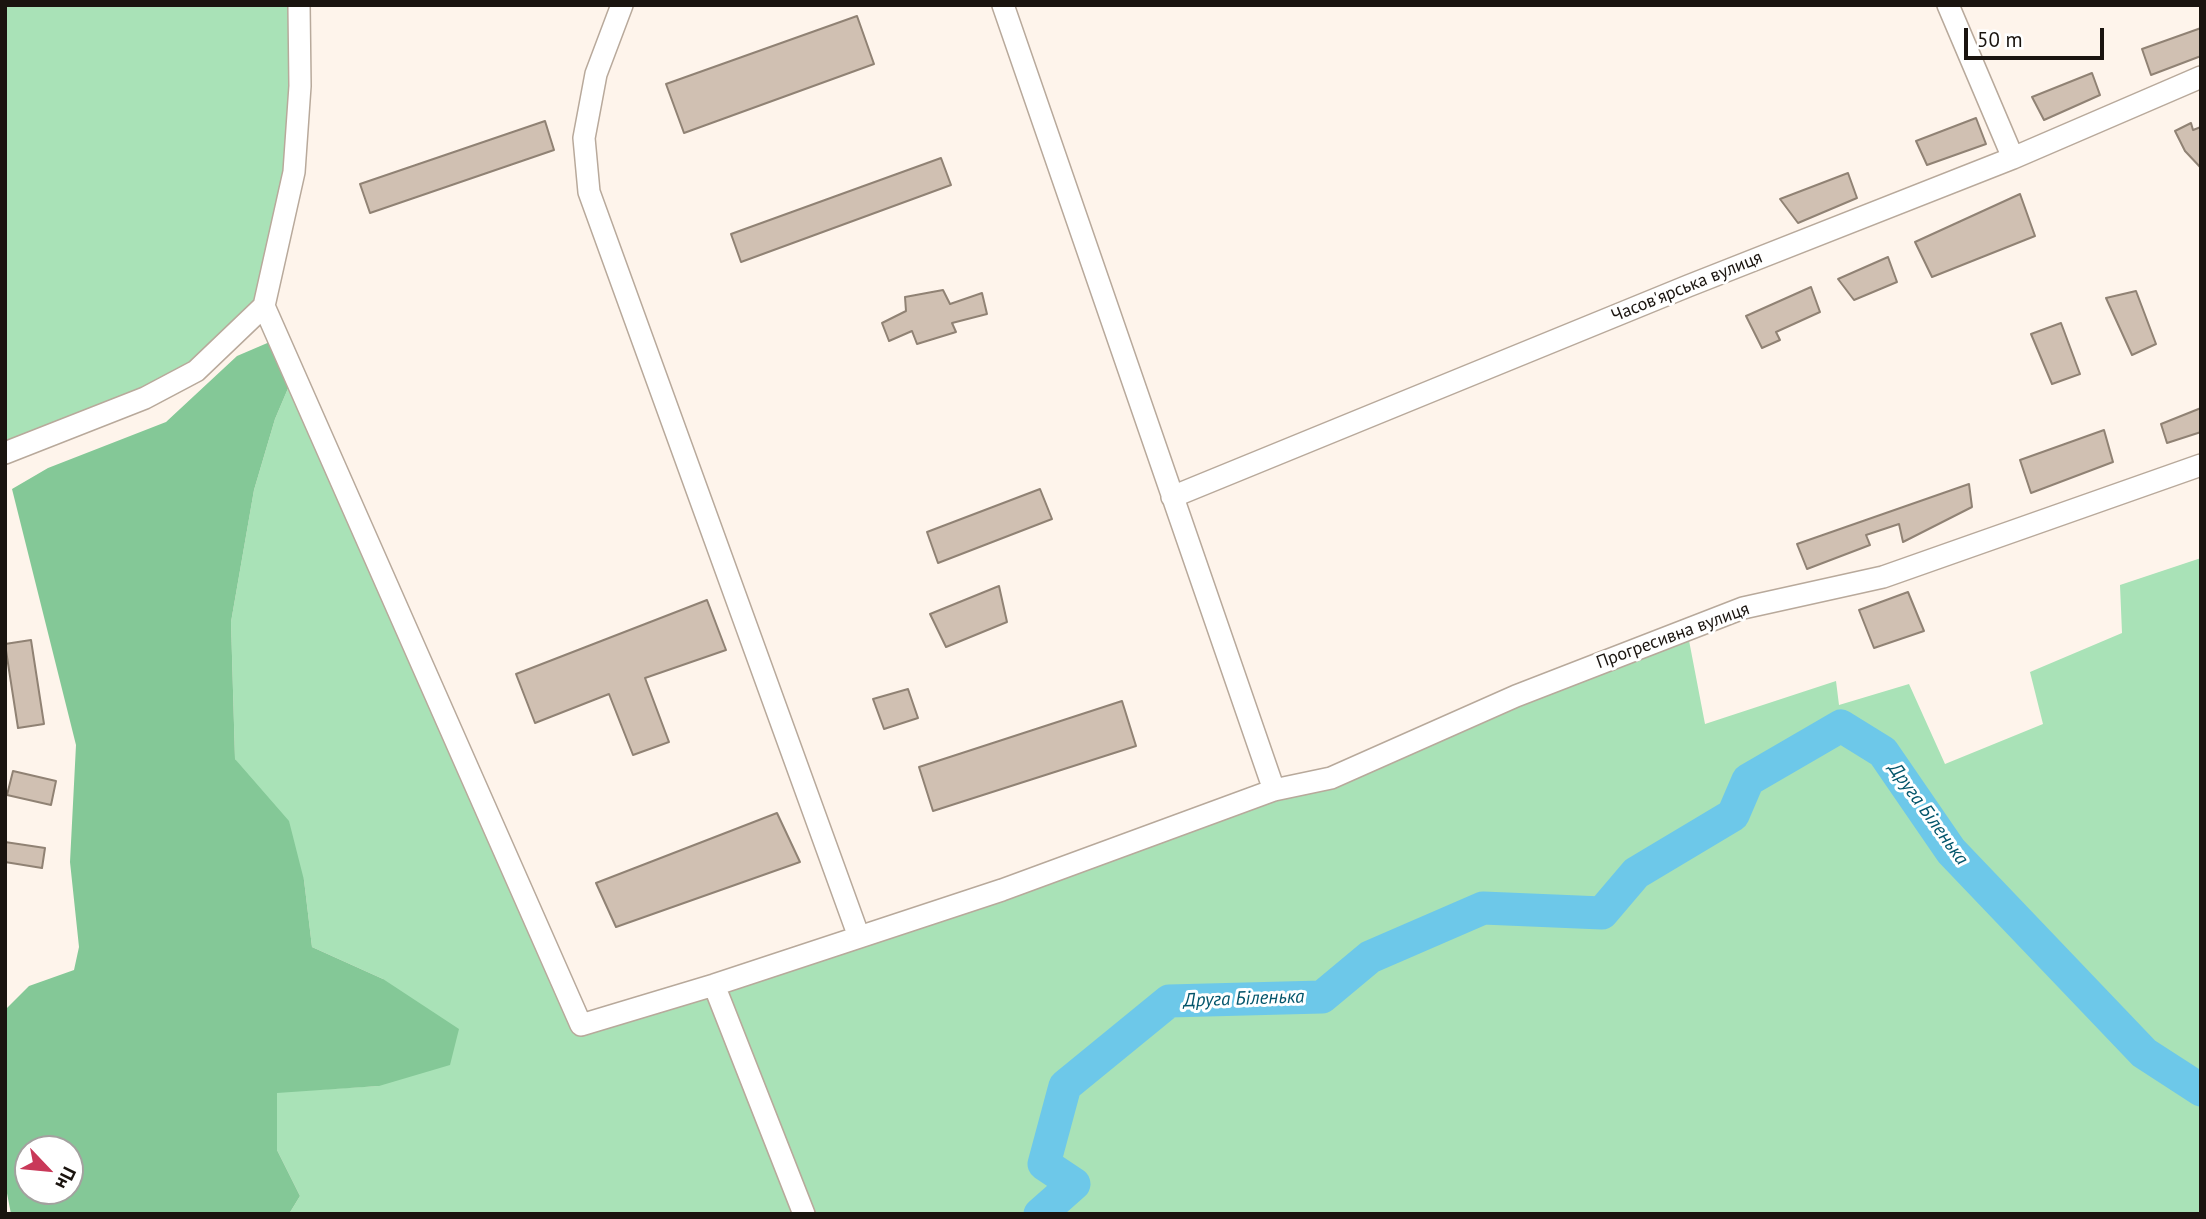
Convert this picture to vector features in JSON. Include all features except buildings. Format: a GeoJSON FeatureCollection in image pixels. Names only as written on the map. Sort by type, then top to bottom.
{"type":"FeatureCollection","features":[{"type":"Feature","properties":{"kind":"street"},"geometry":{"type":"LineString","coordinates":[[5,453],[145,398],[196,371],[264,306],[295,172],[300,86],[299,5]]}},
{"type":"Feature","properties":{"kind":"street"},"geometry":{"type":"LineString","coordinates":[[622,5],[596,74],[584,138],[589,192],[859,937]]}},
{"type":"Feature","properties":{"kind":"street"},"geometry":{"type":"LineString","coordinates":[[1003,5],[1274,790]]}},
{"type":"Feature","properties":{"kind":"street"},"geometry":{"type":"LineString","coordinates":[[1948,5],[2013,158]]}},
{"type":"Feature","properties":{"kind":"street","name":"Часов'ярська вулиця"},"geometry":{"type":"LineString","coordinates":[[1172,497],[1688,286],[2013,158],[2201,77]]}},
{"type":"Feature","properties":{"kind":"street","name":"Прогресивна вулиця"},"geometry":{"type":"LineString","coordinates":[[264,306],[581,1025],[714,985],[1002,890],[1274,790],[1331,778],[1516,696],[1743,608],[1883,577],[2201,465]]}},
{"type":"Feature","properties":{"kind":"street"},"geometry":{"type":"LineString","coordinates":[[714,985],[804,1214]]}},
{"type":"Feature","properties":{"kind":"green space"},"geometry":{"type":"Polygon","coordinates":[[[5,5],[299,5],[300,86],[264,306],[196,371],[5,453],[5,5]]]}},
{"type":"Feature","properties":{"kind":"green space"},"geometry":{"type":"Polygon","coordinates":[[[272,341],[292,379],[275,419],[254,490],[231,622],[235,759],[289,821],[304,880],[312,947],[383,979],[459,1029],[450,1065],[379,1086],[277,1093],[277,1150],[300,1196],[289,1214],[11,1214],[5,1183],[5,1010],[29,986],[74,970],[79,947],[70,862],[76,745],[12,489],[48,468],[166,422],[237,356],[272,341]]]}},
{"type":"Feature","properties":{"kind":"green space"},"geometry":{"type":"Polygon","coordinates":[[[292,379],[581,1025],[1274,790],[1687,630],[1705,724],[1836,681],[1839,705],[1909,684],[1945,764],[2043,724],[2030,672],[2122,633],[2120,585],[2201,558],[2201,1214],[289,1214],[300,1196],[277,1150],[277,1092],[379,1086],[383,979],[312,947],[304,880],[235,759],[231,622],[254,490],[275,419],[292,379]]]}},
{"type":"Feature","properties":{"kind":"waterway","name":"Друга Біленька"},"geometry":{"type":"LineString","coordinates":[[1040,1214],[1074,1184],[1044,1164],[1065,1086],[1169,1001],[1322,997],[1370,957],[1483,908],[1602,913],[1636,873],[1733,815],[1748,780],[1841,726],[1883,752],[1951,851],[2144,1053],[2201,1090]]}}]}
